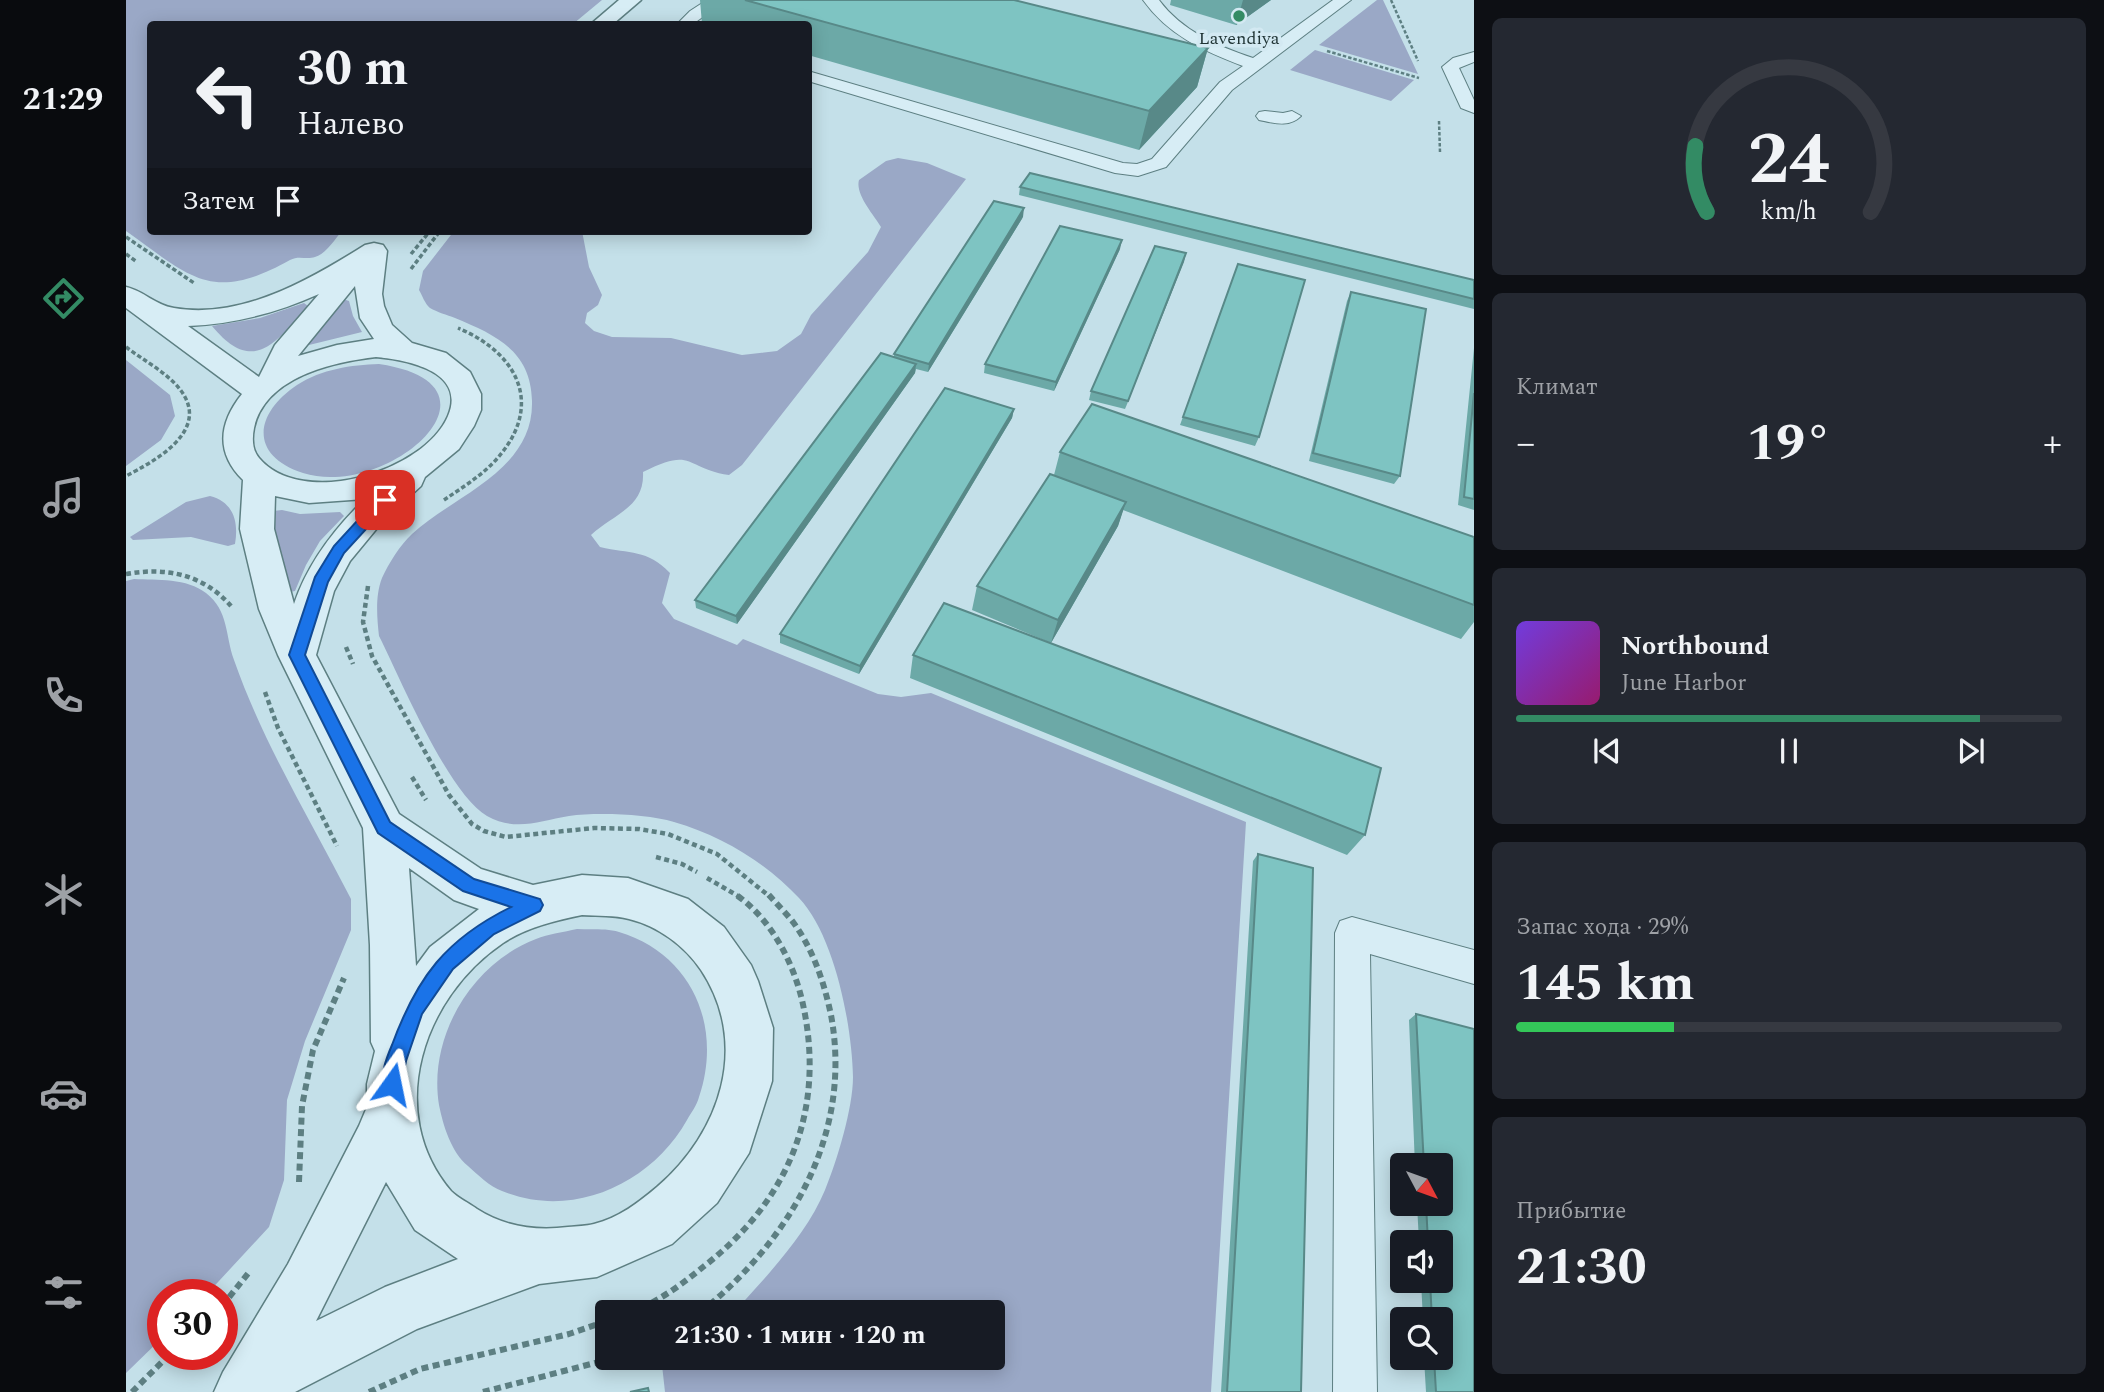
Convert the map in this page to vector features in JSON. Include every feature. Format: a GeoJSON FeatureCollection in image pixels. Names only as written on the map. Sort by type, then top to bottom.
{"type":"FeatureCollection","features":[{"type":"Feature","properties":{"kind":"street"},"geometry":{"type":"LineString","coordinates":[[605,21],[631,0]]}},
{"type":"Feature","properties":{"kind":"street"},"geometry":{"type":"LineString","coordinates":[[137,303],[183,318],[256,310],[289,299],[343,271],[382,242]]}},
{"type":"Feature","properties":{"kind":"street"},"geometry":{"type":"LineString","coordinates":[[382,242],[366,298],[373,320],[386,338],[401,350]]}},
{"type":"Feature","properties":{"kind":"street"},"geometry":{"type":"LineString","coordinates":[[382,242],[285,351],[267,387],[245,411],[238,428],[237,444],[242,460],[258,477],[299,491],[339,492],[371,487],[402,476],[428,461]]}},
{"type":"Feature","properties":{"kind":"street"},"geometry":{"type":"LineString","coordinates":[[137,303],[267,387]]}},
{"type":"Feature","properties":{"kind":"street"},"geometry":{"type":"LineString","coordinates":[[267,387],[309,363],[349,351],[401,350],[424,355],[443,364],[457,376],[465,391],[466,408],[460,427],[447,444],[372,513],[339,550],[321,581],[297,655]]}},
{"type":"Feature","properties":{"kind":"street"},"geometry":{"type":"LineString","coordinates":[[258,477],[257,529],[277,609],[297,655],[384,827],[393,945],[394,1084],[404,1163],[435,1210],[481,1243],[539,1257]]}},
{"type":"Feature","properties":{"kind":"street"},"geometry":{"type":"LineString","coordinates":[[384,827],[469,886],[534,905]]}},
{"type":"Feature","properties":{"kind":"street"},"geometry":{"type":"LineString","coordinates":[[582,895],[628,898],[672,914],[708,942],[735,981],[749,1028],[748,1081],[732,1135],[699,1185],[653,1225],[597,1250],[539,1257],[404,1306],[231,1383],[286,1321],[373,1153],[415,1009],[446,963],[487,928],[534,905],[582,895]]}},
{"type":"Feature","properties":{"kind":"lane"},"geometry":{"type":"LineString","coordinates":[[688,21],[718,0]]}},
{"type":"Feature","properties":{"kind":"lane"},"geometry":{"type":"LineString","coordinates":[[1151,0],[1169,23],[1182,32],[1256,65]]}},
{"type":"Feature","properties":{"kind":"lane"},"geometry":{"type":"LineString","coordinates":[[812,77],[1122,169],[1138,170],[1159,163],[1220,85],[1256,65],[1343,0]]}},
{"type":"Feature","properties":{"kind":"lane"},"geometry":{"type":"LineString","coordinates":[[1474,57],[1450,67],[1467,104],[1474,108]]}},
{"type":"Feature","properties":{"kind":"lane"},"geometry":{"type":"LineString","coordinates":[[1265,116],[1284,119],[1292,116]]}},
{"type":"Feature","properties":{"kind":"lane"},"geometry":{"type":"LineString","coordinates":[[1355,1392],[1352,933],[1474,968]]}},
{"type":"Feature","properties":{"kind":"path"},"geometry":{"type":"LineString","coordinates":[[1391,0],[1422,69]]}},
{"type":"Feature","properties":{"kind":"path"},"geometry":{"type":"LineString","coordinates":[[406,279],[437,235]]}},
{"type":"Feature","properties":{"kind":"path"},"geometry":{"type":"LineString","coordinates":[[126,237],[198,284]]}},
{"type":"Feature","properties":{"kind":"path"},"geometry":{"type":"LineString","coordinates":[[434,506],[470,482],[499,456],[519,421],[521,402],[521,385],[501,353],[478,336],[448,325]]}},
{"type":"Feature","properties":{"kind":"path"},"geometry":{"type":"LineString","coordinates":[[126,347],[184,394],[189,405],[189,414],[184,433],[173,445],[126,476]]}},
{"type":"Feature","properties":{"kind":"path"},"geometry":{"type":"LineString","coordinates":[[126,574],[138,571],[194,577],[213,587],[234,610]]}},
{"type":"Feature","properties":{"kind":"path"},"geometry":{"type":"LineString","coordinates":[[371,575],[363,603],[364,628],[372,655],[446,789],[472,824]]}},
{"type":"Feature","properties":{"kind":"path"},"geometry":{"type":"LineString","coordinates":[[263,689],[278,728],[338,848]]}},
{"type":"Feature","properties":{"kind":"path"},"geometry":{"type":"LineString","coordinates":[[296,1193],[301,1172],[302,1106],[313,1050],[350,966]]}},
{"type":"Feature","properties":{"kind":"path"},"geometry":{"type":"LineString","coordinates":[[238,1286],[258,1261]]}},
{"type":"Feature","properties":{"kind":"path"},"geometry":{"type":"LineString","coordinates":[[369,1392],[420,1369],[569,1334],[595,1325]]}},
{"type":"Feature","properties":{"kind":"path"},"geometry":{"type":"LineString","coordinates":[[483,1392],[595,1363]]}},
{"type":"Feature","properties":{"kind":"path"},"geometry":{"type":"LineString","coordinates":[[132,1392],[154,1370]]}},
{"type":"Feature","properties":{"kind":"path"},"geometry":{"type":"LineString","coordinates":[[212,1370],[231,1383]]}},
{"type":"Feature","properties":{"kind":"shaded area"},"geometry":{"type":"Polygon","coordinates":[[[126,0],[602,0],[577,21],[147,21],[147,235],[339,235],[327,250],[312,258],[293,259],[263,273],[221,282],[186,272],[126,231],[126,0]]]}},
{"type":"Feature","properties":{"kind":"shaded area"},"geometry":{"type":"Polygon","coordinates":[[[1377,0],[1383,0],[1418,74],[1319,45],[1377,0]]]}},
{"type":"Feature","properties":{"kind":"shaded area"},"geometry":{"type":"Polygon","coordinates":[[[1315,50],[1414,80],[1391,101],[1290,70],[1315,50]]]}},
{"type":"Feature","properties":{"kind":"shaded area"},"geometry":{"type":"Polygon","coordinates":[[[898,158],[927,163],[966,179],[742,465],[729,475],[688,461],[659,464],[643,472],[639,494],[633,502],[591,535],[600,547],[646,556],[670,573],[662,603],[674,619],[737,645],[743,639],[878,694],[901,697],[931,693],[1246,822],[1211,1392],[665,1392],[663,1370],[1005,1370],[1005,1300],[745,1300],[808,1223],[825,1190],[847,1119],[853,1077],[845,1008],[832,958],[812,915],[786,885],[757,862],[726,843],[674,822],[622,814],[593,814],[518,824],[487,816],[472,803],[441,761],[379,636],[378,592],[382,578],[399,549],[429,520],[506,464],[520,446],[529,425],[532,401],[530,384],[518,357],[484,331],[430,308],[419,290],[423,271],[451,235],[583,235],[589,267],[602,295],[598,305],[587,313],[585,323],[594,331],[612,337],[671,338],[742,355],[777,351],[801,334],[811,315],[868,252],[881,227],[862,198],[859,180],[886,161],[898,158]]]}},
{"type":"Feature","properties":{"kind":"shaded area"},"geometry":{"type":"Polygon","coordinates":[[[341,301],[349,301],[353,316],[362,332],[309,345],[307,343],[341,301]]]}},
{"type":"Feature","properties":{"kind":"shaded area"},"geometry":{"type":"Polygon","coordinates":[[[304,303],[308,306],[286,331],[264,348],[253,351],[240,349],[212,326],[260,318],[304,303]]]}},
{"type":"Feature","properties":{"kind":"shaded area"},"geometry":{"type":"Polygon","coordinates":[[[126,360],[170,395],[175,416],[161,440],[126,466],[126,360]]]}},
{"type":"Feature","properties":{"kind":"shaded area"},"geometry":{"type":"Polygon","coordinates":[[[379,364],[419,376],[438,394],[439,415],[425,436],[401,456],[370,470],[336,477],[303,473],[273,456],[266,445],[266,421],[272,408],[283,396],[297,385],[327,372],[379,364]]]}},
{"type":"Feature","properties":{"kind":"shaded area"},"geometry":{"type":"Polygon","coordinates":[[[210,496],[224,503],[233,514],[235,544],[228,546],[191,537],[133,540],[130,537],[186,502],[210,496]]]}},
{"type":"Feature","properties":{"kind":"shaded area"},"geometry":{"type":"Polygon","coordinates":[[[273,511],[300,514],[340,512],[344,516],[320,541],[295,591],[285,593],[269,515],[273,511]]]}},
{"type":"Feature","properties":{"kind":"shaded area"},"geometry":{"type":"Polygon","coordinates":[[[126,581],[172,581],[190,585],[206,593],[219,608],[234,660],[259,721],[351,899],[351,930],[305,1041],[287,1100],[284,1180],[269,1227],[221,1279],[147,1279],[147,1353],[126,1373],[126,581]]]}},
{"type":"Feature","properties":{"kind":"shaded area"},"geometry":{"type":"Polygon","coordinates":[[[577,929],[614,931],[644,942],[666,957],[683,975],[695,996],[703,1019],[707,1044],[705,1070],[697,1103],[672,1143],[653,1162],[631,1178],[582,1198],[555,1201],[529,1199],[493,1187],[462,1160],[452,1146],[439,1105],[437,1079],[440,1054],[459,1006],[492,966],[536,939],[577,929]]]}},
{"type":"Feature","properties":{"kind":"building"},"geometry":{"type":"Polygon","coordinates":[[[745,0],[1014,0],[1208,48],[1149,111],[745,0]]]}},
{"type":"Feature","properties":{"kind":"building"},"geometry":{"type":"Polygon","coordinates":[[[1030,173],[1474,280],[1474,299],[1020,187],[1030,173]]]}},
{"type":"Feature","properties":{"kind":"building"},"geometry":{"type":"Polygon","coordinates":[[[994,201],[1024,208],[929,364],[894,354],[994,201]]]}},
{"type":"Feature","properties":{"kind":"building"},"geometry":{"type":"Polygon","coordinates":[[[1060,226],[1122,240],[1056,382],[985,364],[1060,226]]]}},
{"type":"Feature","properties":{"kind":"building"},"geometry":{"type":"Polygon","coordinates":[[[1155,246],[1186,253],[1128,401],[1091,391],[1155,246]]]}},
{"type":"Feature","properties":{"kind":"building"},"geometry":{"type":"Polygon","coordinates":[[[1238,264],[1305,280],[1259,437],[1183,417],[1238,264]]]}},
{"type":"Feature","properties":{"kind":"building"},"geometry":{"type":"Polygon","coordinates":[[[1351,292],[1426,309],[1400,476],[1313,453],[1351,292]]]}},
{"type":"Feature","properties":{"kind":"building"},"geometry":{"type":"Polygon","coordinates":[[[881,353],[916,364],[736,616],[695,600],[881,353]]]}},
{"type":"Feature","properties":{"kind":"building"},"geometry":{"type":"Polygon","coordinates":[[[945,388],[1014,409],[860,666],[780,634],[945,388]]]}},
{"type":"Feature","properties":{"kind":"building"},"geometry":{"type":"Polygon","coordinates":[[[1474,393],[1474,499],[1464,497],[1474,393]]]}},
{"type":"Feature","properties":{"kind":"building"},"geometry":{"type":"Polygon","coordinates":[[[1092,404],[1474,537],[1474,605],[1060,452],[1092,404]]]}},
{"type":"Feature","properties":{"kind":"building"},"geometry":{"type":"Polygon","coordinates":[[[1050,474],[1126,502],[1058,620],[977,586],[1050,474]]]}},
{"type":"Feature","properties":{"kind":"building"},"geometry":{"type":"Polygon","coordinates":[[[944,603],[1381,768],[1365,835],[913,655],[944,603]]]}},
{"type":"Feature","properties":{"kind":"building"},"geometry":{"type":"Polygon","coordinates":[[[1258,854],[1313,868],[1301,1392],[1227,1392],[1258,854]]]}},
{"type":"Feature","properties":{"kind":"building"},"geometry":{"type":"Polygon","coordinates":[[[1416,1014],[1474,1029],[1474,1392],[1436,1392],[1435,1370],[1453,1370],[1453,1307],[1431,1307],[1431,1293],[1453,1293],[1453,1230],[1427,1230],[1427,1216],[1453,1216],[1453,1153],[1423,1153],[1416,1014]]]}},
{"type":"Feature","properties":{"kind":"building"},"geometry":{"type":"Polygon","coordinates":[[[648,1388],[649,1392],[630,1392],[648,1388]]]}},
{"type":"Feature","properties":{"kind":"place","name":"Lavendiya"},"geometry":{"type":"Point","coordinates":[1239,16]}},
{"type":"Feature","properties":{"kind":"route"},"geometry":{"type":"LineString","coordinates":[[385,500],[339,550],[321,581],[307,616],[297,655],[384,827],[469,886],[534,905],[487,928],[446,963],[415,1009],[396,1061],[392,1084]]}}]}
